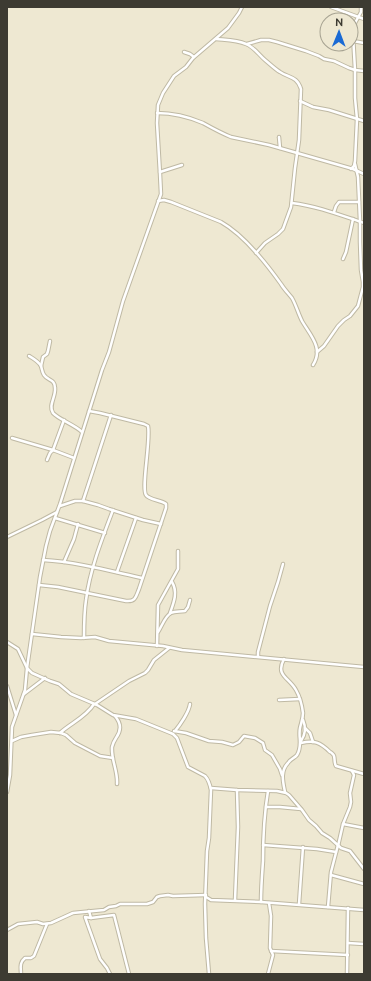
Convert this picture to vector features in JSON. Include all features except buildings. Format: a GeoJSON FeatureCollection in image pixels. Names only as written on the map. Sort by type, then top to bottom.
{"type":"FeatureCollection","features":[{"type":"Feature","properties":{"kind":"street"},"geometry":{"type":"LineString","coordinates":[[7,792],[10,775],[12,725],[24,695],[39,585],[50,531],[109,352],[123,301],[147,236],[161,191],[156,123],[158,105],[166,87],[174,76],[186,67],[194,57],[228,28],[242,7]]}},
{"type":"Feature","properties":{"kind":"street"},"geometry":{"type":"LineString","coordinates":[[331,7],[344,12]]}},
{"type":"Feature","properties":{"kind":"street"},"geometry":{"type":"LineString","coordinates":[[216,38],[231,40],[251,46],[280,72],[297,81],[301,89],[299,140],[292,203],[283,229],[265,243],[256,253]]}},
{"type":"Feature","properties":{"kind":"street"},"geometry":{"type":"LineString","coordinates":[[247,44],[261,40],[277,42],[306,51],[324,59],[334,61],[346,67],[364,71]]}},
{"type":"Feature","properties":{"kind":"street"},"geometry":{"type":"LineString","coordinates":[[184,52],[194,57]]}},
{"type":"Feature","properties":{"kind":"street"},"geometry":{"type":"LineString","coordinates":[[317,352],[324,346],[338,326],[350,316],[358,306],[364,282],[361,270],[358,177],[355,164],[357,119],[354,52]]}},
{"type":"Feature","properties":{"kind":"street"},"geometry":{"type":"LineString","coordinates":[[300,101],[313,107],[329,110],[364,121]]}},
{"type":"Feature","properties":{"kind":"street"},"geometry":{"type":"LineString","coordinates":[[157,113],[189,118],[231,137],[280,148],[356,170],[364,174]]}},
{"type":"Feature","properties":{"kind":"street"},"geometry":{"type":"LineString","coordinates":[[279,137],[280,148]]}},
{"type":"Feature","properties":{"kind":"street"},"geometry":{"type":"LineString","coordinates":[[350,169],[355,164]]}},
{"type":"Feature","properties":{"kind":"street"},"geometry":{"type":"LineString","coordinates":[[160,172],[182,165]]}},
{"type":"Feature","properties":{"kind":"street"},"geometry":{"type":"LineString","coordinates":[[158,201],[164,200],[172,202],[221,222],[248,244],[269,267],[292,300],[317,345],[316,360],[313,365]]}},
{"type":"Feature","properties":{"kind":"street"},"geometry":{"type":"LineString","coordinates":[[334,212],[339,202],[359,202]]}},
{"type":"Feature","properties":{"kind":"street"},"geometry":{"type":"LineString","coordinates":[[292,203],[334,212],[364,222]]}},
{"type":"Feature","properties":{"kind":"street"},"geometry":{"type":"LineString","coordinates":[[343,259],[346,252],[353,219]]}},
{"type":"Feature","properties":{"kind":"street"},"geometry":{"type":"LineString","coordinates":[[41,366],[43,357],[47,354],[50,341]]}},
{"type":"Feature","properties":{"kind":"street"},"geometry":{"type":"LineString","coordinates":[[29,356],[35,359],[41,366],[45,376],[55,384],[55,393],[51,405],[53,412],[82,432]]}},
{"type":"Feature","properties":{"kind":"street"},"geometry":{"type":"LineString","coordinates":[[39,585],[58,587],[131,601],[136,596],[166,508],[166,504],[164,502],[147,496],[145,490],[149,440],[148,426],[100,412],[89,411]]}},
{"type":"Feature","properties":{"kind":"street"},"geometry":{"type":"LineString","coordinates":[[83,501],[111,415]]}},
{"type":"Feature","properties":{"kind":"street"},"geometry":{"type":"LineString","coordinates":[[47,460],[53,450],[64,420]]}},
{"type":"Feature","properties":{"kind":"street"},"geometry":{"type":"LineString","coordinates":[[12,438],[74,458]]}},
{"type":"Feature","properties":{"kind":"street"},"geometry":{"type":"LineString","coordinates":[[59,506],[75,501],[83,501],[98,504],[136,518],[161,524]]}},
{"type":"Feature","properties":{"kind":"street"},"geometry":{"type":"LineString","coordinates":[[84,638],[87,593],[93,567],[113,510]]}},
{"type":"Feature","properties":{"kind":"street"},"geometry":{"type":"LineString","coordinates":[[7,536],[57,512]]}},
{"type":"Feature","properties":{"kind":"street"},"geometry":{"type":"LineString","coordinates":[[55,518],[105,533]]}},
{"type":"Feature","properties":{"kind":"street"},"geometry":{"type":"LineString","coordinates":[[117,572],[136,518]]}},
{"type":"Feature","properties":{"kind":"street"},"geometry":{"type":"LineString","coordinates":[[64,562],[74,539],[78,524]]}},
{"type":"Feature","properties":{"kind":"street"},"geometry":{"type":"LineString","coordinates":[[157,646],[158,605],[178,569],[178,551]]}},
{"type":"Feature","properties":{"kind":"street"},"geometry":{"type":"LineString","coordinates":[[43,560],[93,567],[142,578]]}},
{"type":"Feature","properties":{"kind":"street"},"geometry":{"type":"LineString","coordinates":[[258,656],[282,564]]}},
{"type":"Feature","properties":{"kind":"street"},"geometry":{"type":"LineString","coordinates":[[158,632],[173,606],[175,587],[172,582]]}},
{"type":"Feature","properties":{"kind":"street"},"geometry":{"type":"LineString","coordinates":[[169,614],[185,611],[190,600]]}},
{"type":"Feature","properties":{"kind":"street"},"geometry":{"type":"LineString","coordinates":[[32,634],[61,637],[95,637],[109,641],[170,647],[188,651],[258,656],[364,667]]}},
{"type":"Feature","properties":{"kind":"street"},"geometry":{"type":"LineString","coordinates":[[7,642],[18,649],[27,668],[32,673],[59,684],[75,696],[115,715],[136,719],[173,732],[186,733],[209,741],[233,745],[239,742],[244,736],[255,738],[263,743],[265,750],[272,755],[280,769],[285,792]]}},
{"type":"Feature","properties":{"kind":"street"},"geometry":{"type":"LineString","coordinates":[[59,733],[86,713],[94,704],[129,681],[145,673],[154,660],[170,647]]}},
{"type":"Feature","properties":{"kind":"street"},"geometry":{"type":"LineString","coordinates":[[282,776],[287,763],[297,754],[304,735],[305,727],[300,698],[296,690],[281,671],[281,666],[284,659]]}},
{"type":"Feature","properties":{"kind":"street"},"geometry":{"type":"LineString","coordinates":[[24,695],[45,678]]}},
{"type":"Feature","properties":{"kind":"street"},"geometry":{"type":"LineString","coordinates":[[7,686],[16,715]]}},
{"type":"Feature","properties":{"kind":"street"},"geometry":{"type":"LineString","coordinates":[[279,700],[300,698]]}},
{"type":"Feature","properties":{"kind":"street"},"geometry":{"type":"LineString","coordinates":[[173,732],[187,712],[190,704]]}},
{"type":"Feature","properties":{"kind":"street"},"geometry":{"type":"LineString","coordinates":[[115,715],[119,722],[120,730],[120,733],[113,744],[113,758],[118,774],[117,784]]}},
{"type":"Feature","properties":{"kind":"street"},"geometry":{"type":"LineString","coordinates":[[301,742],[300,730],[303,719]]}},
{"type":"Feature","properties":{"kind":"street"},"geometry":{"type":"LineString","coordinates":[[305,727],[310,733],[314,742]]}},
{"type":"Feature","properties":{"kind":"street"},"geometry":{"type":"LineString","coordinates":[[173,732],[177,738],[187,766],[205,776],[211,788],[206,896],[206,938],[210,974]]}},
{"type":"Feature","properties":{"kind":"street"},"geometry":{"type":"LineString","coordinates":[[11,741],[16,738],[30,735],[59,733],[66,735],[75,743],[100,756],[113,758]]}},
{"type":"Feature","properties":{"kind":"street"},"geometry":{"type":"LineString","coordinates":[[301,742],[320,743],[333,755],[336,766],[364,774]]}},
{"type":"Feature","properties":{"kind":"street"},"geometry":{"type":"LineString","coordinates":[[328,906],[331,875],[336,852],[343,824],[351,802],[350,793],[354,780],[352,771]]}},
{"type":"Feature","properties":{"kind":"street"},"geometry":{"type":"LineString","coordinates":[[211,788],[277,791],[289,794],[319,831],[341,848],[350,851],[364,869]]}},
{"type":"Feature","properties":{"kind":"street"},"geometry":{"type":"LineString","coordinates":[[235,900],[238,827],[237,790]]}},
{"type":"Feature","properties":{"kind":"street"},"geometry":{"type":"LineString","coordinates":[[261,902],[264,825],[268,791]]}},
{"type":"Feature","properties":{"kind":"street"},"geometry":{"type":"LineString","coordinates":[[266,807],[302,809]]}},
{"type":"Feature","properties":{"kind":"street"},"geometry":{"type":"LineString","coordinates":[[343,824],[364,828]]}},
{"type":"Feature","properties":{"kind":"street"},"geometry":{"type":"LineString","coordinates":[[263,845],[336,852]]}},
{"type":"Feature","properties":{"kind":"street"},"geometry":{"type":"LineString","coordinates":[[299,904],[303,848]]}},
{"type":"Feature","properties":{"kind":"street"},"geometry":{"type":"LineString","coordinates":[[331,875],[364,884],[364,880]]}},
{"type":"Feature","properties":{"kind":"street"},"geometry":{"type":"LineString","coordinates":[[7,930],[18,924],[36,922],[47,924],[69,915],[81,912],[105,910],[121,903],[146,904],[153,902],[157,897],[168,895],[206,896],[211,900],[299,904],[364,910]]}},
{"type":"Feature","properties":{"kind":"street"},"geometry":{"type":"LineString","coordinates":[[268,974],[273,957],[270,948],[271,916],[269,903]]}},
{"type":"Feature","properties":{"kind":"street"},"geometry":{"type":"LineString","coordinates":[[347,974],[348,908]]}},
{"type":"Feature","properties":{"kind":"street"},"geometry":{"type":"LineString","coordinates":[[89,911],[91,918]]}},
{"type":"Feature","properties":{"kind":"street"},"geometry":{"type":"LineString","coordinates":[[81,912],[85,917],[100,959],[110,974]]}},
{"type":"Feature","properties":{"kind":"street"},"geometry":{"type":"LineString","coordinates":[[85,917],[91,918],[114,915],[129,974]]}},
{"type":"Feature","properties":{"kind":"street"},"geometry":{"type":"LineString","coordinates":[[21,974],[20,965],[22,960],[34,956],[47,924]]}},
{"type":"Feature","properties":{"kind":"street"},"geometry":{"type":"LineString","coordinates":[[348,943],[364,944]]}},
{"type":"Feature","properties":{"kind":"street"},"geometry":{"type":"LineString","coordinates":[[271,951],[348,955]]}}]}
